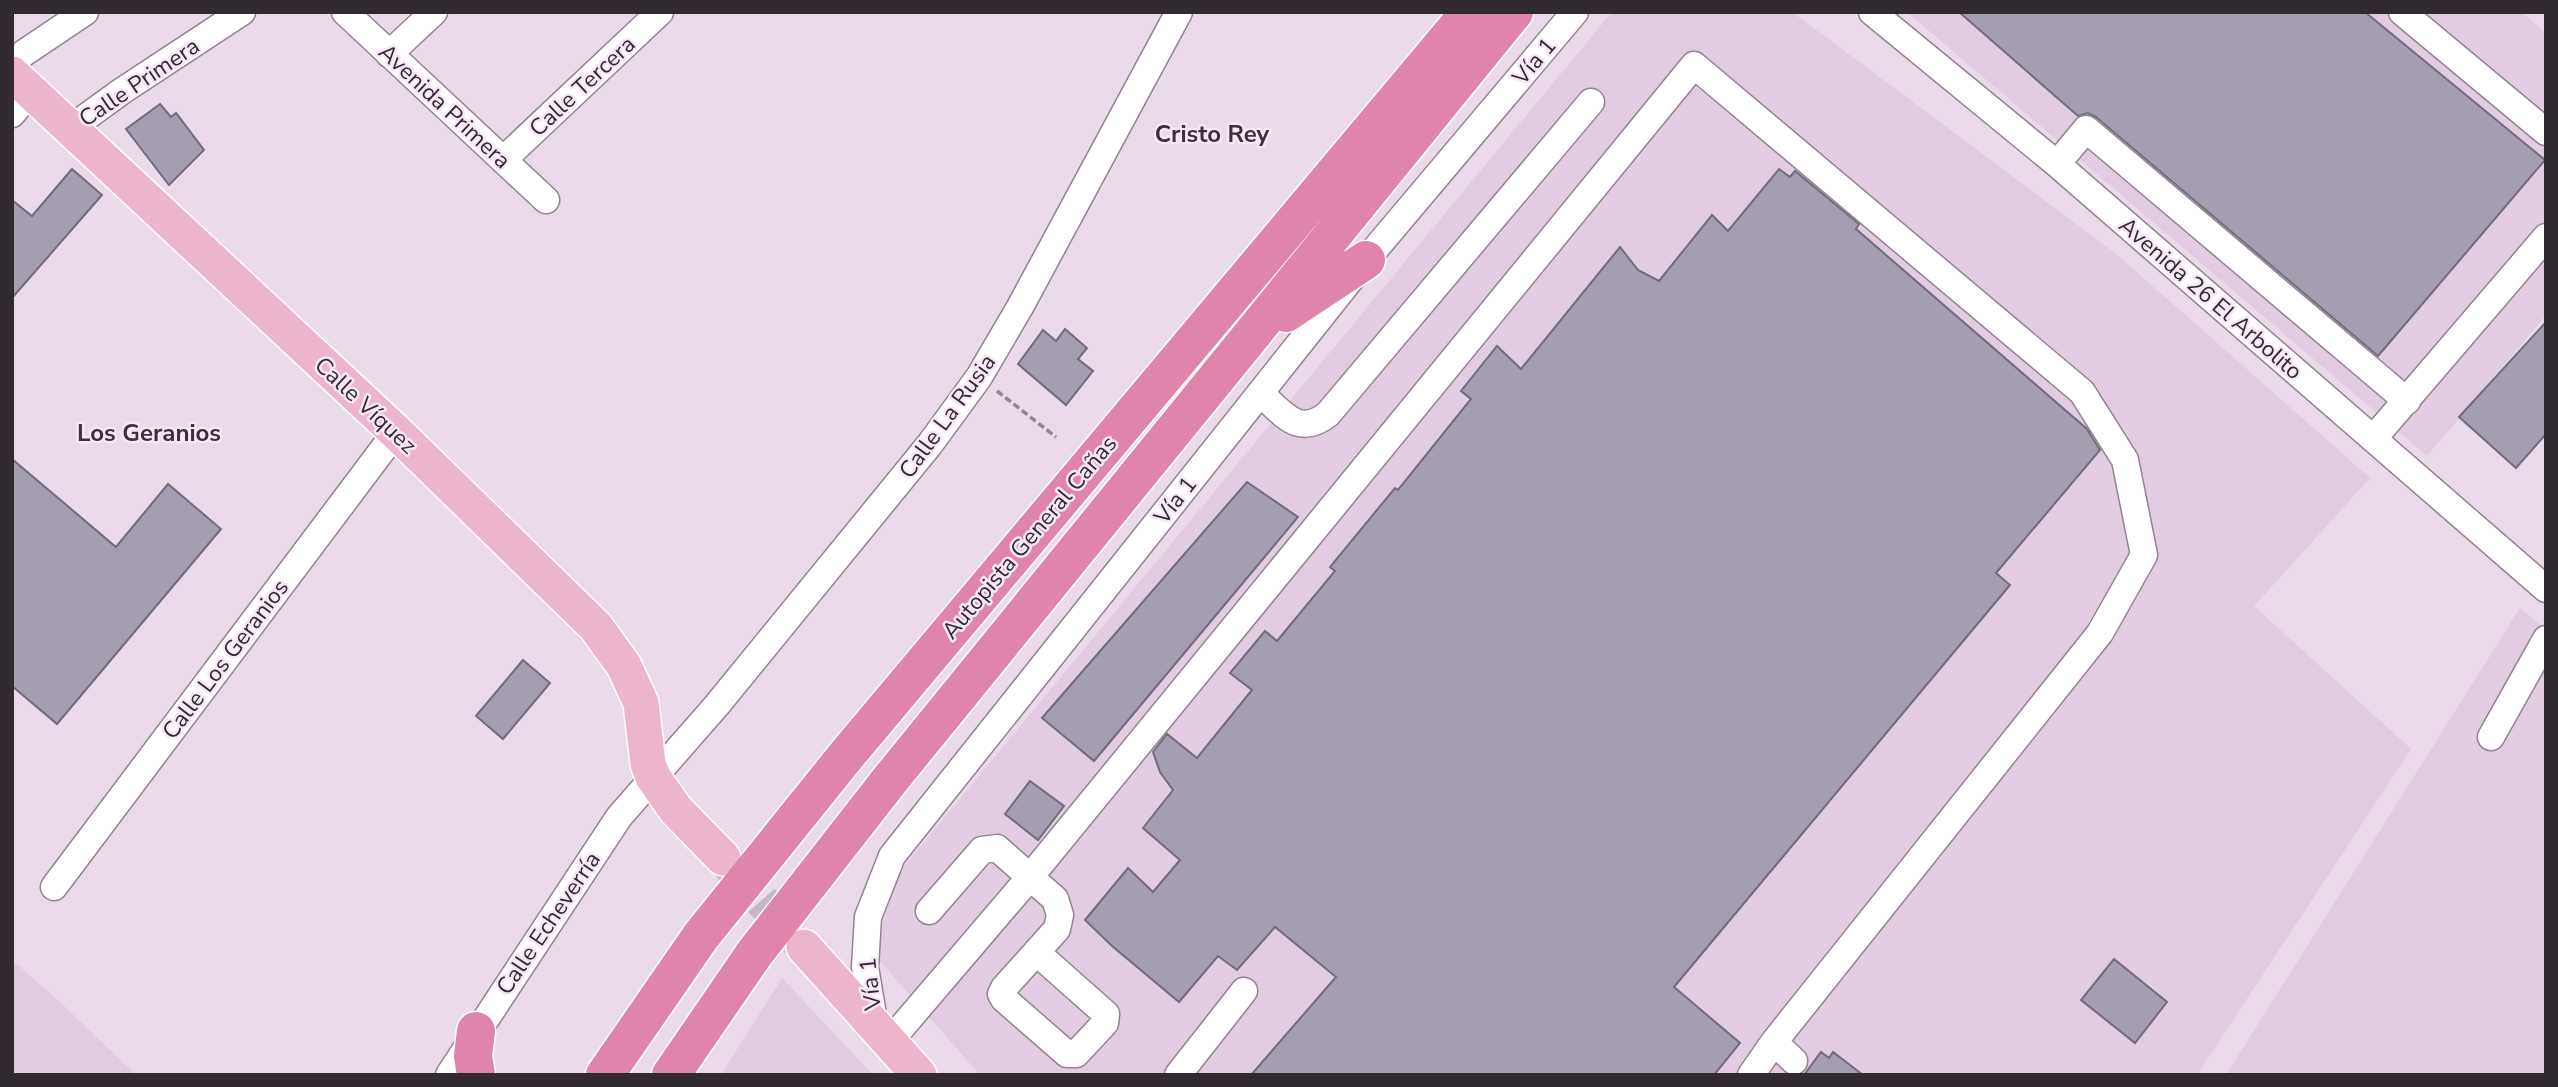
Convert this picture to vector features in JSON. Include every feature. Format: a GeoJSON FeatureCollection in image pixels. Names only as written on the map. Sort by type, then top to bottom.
{"type":"FeatureCollection","features":[{"type":"Feature","properties":{"kind":"highway","name":"Autopista General Cañas"},"geometry":{"type":"LineString","coordinates":[[606,1072],[701,936],[845,757],[1470,12]]}},
{"type":"Feature","properties":{"kind":"highway","name":"Autopista General Cañas"},"geometry":{"type":"LineString","coordinates":[[671,1075],[754,954],[889,780],[1514,12]]}},
{"type":"Feature","properties":{"kind":"highway"},"geometry":{"type":"LineString","coordinates":[[1252,336],[1366,260]]}},
{"type":"Feature","properties":{"kind":"highway"},"geometry":{"type":"LineString","coordinates":[[476,1075],[473,1056],[477,1031]]}},
{"type":"Feature","properties":{"kind":"main road","name":"Calle Víquez"},"geometry":{"type":"LineString","coordinates":[[17,86],[71,128],[396,432],[596,627],[624,666],[641,703],[648,764],[653,777]]}},
{"type":"Feature","properties":{"kind":"main road"},"geometry":{"type":"LineString","coordinates":[[653,777],[676,810],[723,859]]}},
{"type":"Feature","properties":{"kind":"main road"},"geometry":{"type":"LineString","coordinates":[[804,947],[919,1075]]}},
{"type":"Feature","properties":{"kind":"street"},"geometry":{"type":"LineString","coordinates":[[17,86],[24,53],[85,12]]}},
{"type":"Feature","properties":{"kind":"street","name":"Calle Primera"},"geometry":{"type":"LineString","coordinates":[[71,128],[242,12]]}},
{"type":"Feature","properties":{"kind":"street","name":"Avenida Primera"},"geometry":{"type":"LineString","coordinates":[[345,12],[546,200]]}},
{"type":"Feature","properties":{"kind":"street"},"geometry":{"type":"LineString","coordinates":[[390,54],[433,12]]}},
{"type":"Feature","properties":{"kind":"street","name":"Calle Tercera"},"geometry":{"type":"LineString","coordinates":[[503,160],[660,12]]}},
{"type":"Feature","properties":{"kind":"street","name":"Calle La Rusia"},"geometry":{"type":"LineString","coordinates":[[653,777],[717,705],[930,443],[979,377],[1020,307],[1179,12]]}},
{"type":"Feature","properties":{"kind":"street","name":"Vía 1"},"geometry":{"type":"LineString","coordinates":[[882,1034],[865,967],[868,917],[892,856],[1366,260],[1575,12]]}},
{"type":"Feature","properties":{"kind":"street","name":"Avenida 26 El Arbolito"},"geometry":{"type":"LineString","coordinates":[[1872,12],[2057,164],[2546,589]]}},
{"type":"Feature","properties":{"kind":"street"},"geometry":{"type":"LineString","coordinates":[[2402,12],[2546,132]]}},
{"type":"Feature","properties":{"kind":"street"},"geometry":{"type":"LineString","coordinates":[[882,1034],[1030,877],[1694,65],[2081,392],[2125,460],[2144,555],[2100,633],[1774,1042],[1751,1075]]}},
{"type":"Feature","properties":{"kind":"street"},"geometry":{"type":"LineString","coordinates":[[1260,393],[1296,423],[1308,425],[1318,422],[1328,414],[1591,103]]}},
{"type":"Feature","properties":{"kind":"street"},"geometry":{"type":"LineString","coordinates":[[2057,164],[2087,129],[2407,401]]}},
{"type":"Feature","properties":{"kind":"street"},"geometry":{"type":"LineString","coordinates":[[2373,439],[2546,237]]}},
{"type":"Feature","properties":{"kind":"street","name":"Calle Los Geranios"},"geometry":{"type":"LineString","coordinates":[[54,887],[396,432]]}},
{"type":"Feature","properties":{"kind":"street"},"geometry":{"type":"LineString","coordinates":[[2394,458],[2432,479],[2519,554],[2546,566]]}},
{"type":"Feature","properties":{"kind":"street"},"geometry":{"type":"LineString","coordinates":[[2491,737],[2546,639]]}},
{"type":"Feature","properties":{"kind":"street","name":"Calle Echeverría"},"geometry":{"type":"LineString","coordinates":[[449,1075],[619,817],[653,777]]}},
{"type":"Feature","properties":{"kind":"street"},"geometry":{"type":"LineString","coordinates":[[929,911],[982,850],[997,848],[1055,899],[1060,915],[1057,929],[1036,952]]}},
{"type":"Feature","properties":{"kind":"street"},"geometry":{"type":"LineString","coordinates":[[1178,1075],[1244,991]]}},
{"type":"Feature","properties":{"kind":"street"},"geometry":{"type":"LineString","coordinates":[[1774,1042],[1794,1061]]}},
{"type":"Feature","properties":{"kind":"path"},"geometry":{"type":"LineString","coordinates":[[979,377],[1056,437]]}},
{"type":"Feature","properties":{"kind":"shaded area"},"geometry":{"type":"Polygon","coordinates":[[[1612,12],[1792,12],[2114,252],[2370,478],[2254,606],[2411,749],[2197,1075],[980,1075],[872,952],[901,870],[1612,12]]]}},
{"type":"Feature","properties":{"kind":"shaded area"},"geometry":{"type":"Polygon","coordinates":[[[1907,12],[2522,12],[2546,34],[2546,315],[2427,456],[1907,12]]]}},
{"type":"Feature","properties":{"kind":"shaded area"},"geometry":{"type":"Polygon","coordinates":[[[2520,608],[2546,630],[2546,1075],[2226,1075],[2520,608]]]}},
{"type":"Feature","properties":{"kind":"shaded area"},"geometry":{"type":"Polygon","coordinates":[[[12,960],[60,1002],[136,1075],[12,1075],[12,960]]]}},
{"type":"Feature","properties":{"kind":"shaded area"},"geometry":{"type":"Polygon","coordinates":[[[782,978],[873,1075],[721,1075],[782,978]]]}},
{"type":"Feature","properties":{"kind":"building"},"geometry":{"type":"Polygon","coordinates":[[[1959,12],[2365,12],[2545,160],[2378,356],[2096,117],[2088,113],[2078,116],[1959,12]]]}},
{"type":"Feature","properties":{"kind":"building"},"geometry":{"type":"Polygon","coordinates":[[[160,104],[171,117],[176,113],[204,150],[169,185],[126,129],[160,104]]]}},
{"type":"Feature","properties":{"kind":"building"},"geometry":{"type":"Polygon","coordinates":[[[72,169],[102,195],[12,298],[12,200],[32,216],[72,169]]]}},
{"type":"Feature","properties":{"kind":"building"},"geometry":{"type":"Polygon","coordinates":[[[1779,169],[1790,177],[1795,171],[1859,224],[1856,229],[2087,429],[2100,450],[1996,573],[2010,585],[1674,987],[1740,1043],[1714,1075],[1251,1075],[1336,977],[1275,927],[1237,970],[1218,956],[1179,1002],[1085,920],[1128,868],[1153,892],[1180,860],[1143,828],[1173,790],[1160,772],[1153,752],[1167,734],[1197,758],[1252,690],[1230,673],[1265,631],[1277,641],[1335,571],[1330,567],[1395,488],[1398,490],[1471,399],[1461,391],[1497,346],[1521,369],[1620,247],[1638,270],[1659,281],[1712,215],[1728,231],[1779,169]]]}},
{"type":"Feature","properties":{"kind":"building"},"geometry":{"type":"Polygon","coordinates":[[[2546,322],[2546,434],[2516,468],[2459,417],[2546,322]]]}},
{"type":"Feature","properties":{"kind":"building"},"geometry":{"type":"Polygon","coordinates":[[[1065,329],[1087,348],[1078,359],[1093,371],[1066,405],[1018,364],[1043,330],[1056,341],[1065,329]]]}},
{"type":"Feature","properties":{"kind":"building"},"geometry":{"type":"Polygon","coordinates":[[[12,459],[116,547],[168,484],[221,529],[57,724],[12,686],[12,459]]]}},
{"type":"Feature","properties":{"kind":"building"},"geometry":{"type":"Polygon","coordinates":[[[1247,482],[1298,517],[1094,761],[1042,718],[1247,482]]]}},
{"type":"Feature","properties":{"kind":"building"},"geometry":{"type":"Polygon","coordinates":[[[523,660],[550,683],[503,739],[476,716],[523,660]]]}},
{"type":"Feature","properties":{"kind":"building"},"geometry":{"type":"Polygon","coordinates":[[[1030,781],[1064,806],[1038,840],[1005,814],[1030,781]]]}},
{"type":"Feature","properties":{"kind":"building"},"geometry":{"type":"Polygon","coordinates":[[[2114,959],[2167,1002],[2135,1043],[2081,1000],[2114,959]]]}},
{"type":"Feature","properties":{"kind":"building"},"geometry":{"type":"Polygon","coordinates":[[[1821,1052],[1829,1058],[1833,1052],[1863,1075],[1804,1075],[1821,1052]]]}},
{"type":"Feature","properties":{"kind":"tunnel"},"geometry":{"type":"LineString","coordinates":[[726,861],[799,942]]}},
{"type":"Feature","properties":{"kind":"district","name":"Cristo Rey"},"geometry":{"type":"Point","coordinates":[1212,134]}},
{"type":"Feature","properties":{"kind":"district","name":"Los Geranios"},"geometry":{"type":"Point","coordinates":[149,433]}}]}
